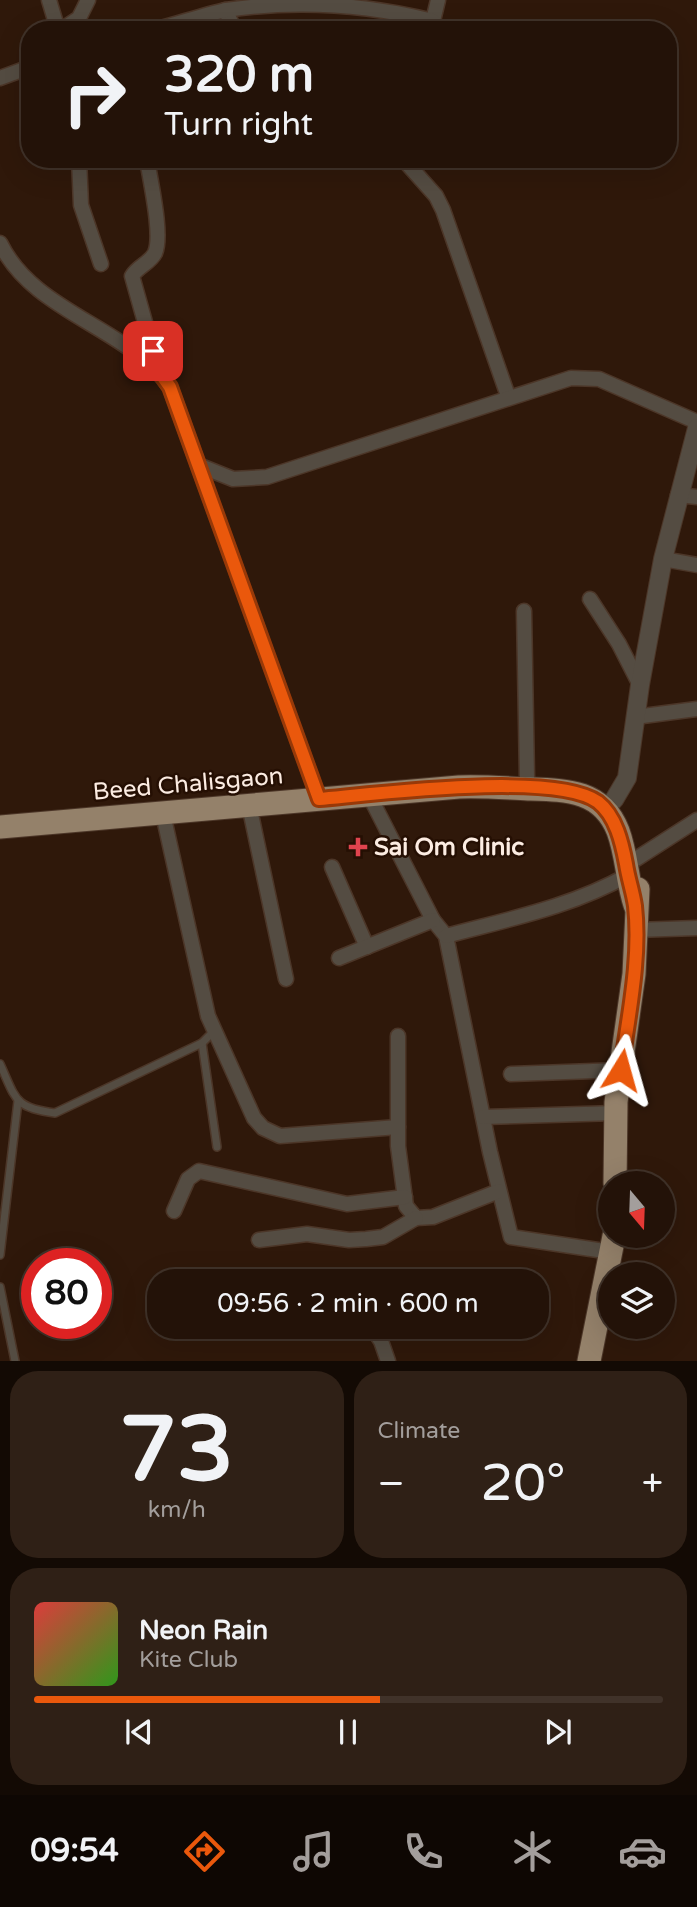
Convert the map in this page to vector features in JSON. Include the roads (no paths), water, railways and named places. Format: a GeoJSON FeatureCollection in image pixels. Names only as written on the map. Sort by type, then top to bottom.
{"type":"FeatureCollection","features":[{"type":"Feature","properties":{"kind":"highway","name":"Beed Chalisgaon"},"geometry":{"type":"LineString","coordinates":[[0,827],[516,782],[581,781],[599,788],[614,800],[627,824],[632,867]]}},
{"type":"Feature","properties":{"kind":"highway","name":"Beed Chalisgaon"},"geometry":{"type":"LineString","coordinates":[[516,782],[576,792],[601,804],[617,830],[639,881],[635,905],[634,974],[616,1113],[615,1171]]}},
{"type":"Feature","properties":{"kind":"highway"},"geometry":{"type":"LineString","coordinates":[[589,1361],[611,1248]]}},
{"type":"Feature","properties":{"kind":"street"},"geometry":{"type":"LineString","coordinates":[[49,0],[56,21]]}},
{"type":"Feature","properties":{"kind":"street"},"geometry":{"type":"LineString","coordinates":[[74,21],[79,18],[88,0]]}},
{"type":"Feature","properties":{"kind":"street"},"geometry":{"type":"LineString","coordinates":[[433,21],[438,0]]}},
{"type":"Feature","properties":{"kind":"street"},"geometry":{"type":"LineString","coordinates":[[187,21],[225,10],[270,4],[314,3],[368,7],[418,21]]}},
{"type":"Feature","properties":{"kind":"street"},"geometry":{"type":"LineString","coordinates":[[225,10],[230,21]]}},
{"type":"Feature","properties":{"kind":"street"},"geometry":{"type":"LineString","coordinates":[[0,78],[21,70]]}},
{"type":"Feature","properties":{"kind":"street"},"geometry":{"type":"LineString","coordinates":[[79,168],[81,205],[101,264]]}},
{"type":"Feature","properties":{"kind":"street"},"geometry":{"type":"LineString","coordinates":[[148,168],[157,240],[153,257],[137,268],[132,276],[160,373]]}},
{"type":"Feature","properties":{"kind":"street"},"geometry":{"type":"LineString","coordinates":[[411,168],[436,196],[443,210],[508,396]]}},
{"type":"Feature","properties":{"kind":"street"},"geometry":{"type":"LineString","coordinates":[[0,243],[21,275],[36,288],[144,358],[170,387],[319,799]]}},
{"type":"Feature","properties":{"kind":"street"},"geometry":{"type":"LineString","coordinates":[[198,465],[233,479],[267,477],[508,396],[571,378],[599,379],[697,425],[663,559],[640,685],[627,778],[614,800]]}},
{"type":"Feature","properties":{"kind":"street"},"geometry":{"type":"LineString","coordinates":[[678,495],[697,497]]}},
{"type":"Feature","properties":{"kind":"street"},"geometry":{"type":"LineString","coordinates":[[663,559],[697,565]]}},
{"type":"Feature","properties":{"kind":"street"},"geometry":{"type":"LineString","coordinates":[[590,598],[619,644],[640,685]]}},
{"type":"Feature","properties":{"kind":"street"},"geometry":{"type":"LineString","coordinates":[[516,782],[524,611]]}},
{"type":"Feature","properties":{"kind":"street"},"geometry":{"type":"LineString","coordinates":[[635,717],[697,709]]}},
{"type":"Feature","properties":{"kind":"street"},"geometry":{"type":"LineString","coordinates":[[369,795],[433,920],[446,936],[511,1237],[598,1243]]}},
{"type":"Feature","properties":{"kind":"street"},"geometry":{"type":"LineString","coordinates":[[249,805],[286,979]]}},
{"type":"Feature","properties":{"kind":"street"},"geometry":{"type":"LineString","coordinates":[[163,814],[214,1031],[254,1118],[263,1128],[280,1136],[398,1127]]}},
{"type":"Feature","properties":{"kind":"street"},"geometry":{"type":"LineString","coordinates":[[446,936],[582,898],[632,867],[697,820]]}},
{"type":"Feature","properties":{"kind":"street"},"geometry":{"type":"LineString","coordinates":[[332,867],[368,947]]}},
{"type":"Feature","properties":{"kind":"street"},"geometry":{"type":"LineString","coordinates":[[340,958],[433,920]]}},
{"type":"Feature","properties":{"kind":"street"},"geometry":{"type":"LineString","coordinates":[[635,929],[697,928]]}},
{"type":"Feature","properties":{"kind":"street"},"geometry":{"type":"LineString","coordinates":[[398,1036],[398,1127],[406,1206],[416,1218]]}},
{"type":"Feature","properties":{"kind":"street"},"geometry":{"type":"LineString","coordinates":[[511,1074],[621,1070]]}},
{"type":"Feature","properties":{"kind":"street"},"geometry":{"type":"LineString","coordinates":[[483,1117],[616,1113]]}},
{"type":"Feature","properties":{"kind":"street"},"geometry":{"type":"LineString","coordinates":[[174,1210],[188,1179],[200,1171],[347,1204],[405,1197]]}},
{"type":"Feature","properties":{"kind":"street"},"geometry":{"type":"LineString","coordinates":[[259,1240],[307,1234],[349,1240],[366,1239],[390,1234],[416,1218],[433,1217],[499,1191]]}},
{"type":"Feature","properties":{"kind":"street"},"geometry":{"type":"LineString","coordinates":[[380,1339],[388,1361]]}},
{"type":"Feature","properties":{"kind":"lane"},"geometry":{"type":"LineString","coordinates":[[0,1064],[18,1101],[28,1110],[55,1113],[202,1043],[214,1031]]}},
{"type":"Feature","properties":{"kind":"lane"},"geometry":{"type":"LineString","coordinates":[[202,1043],[217,1147]]}},
{"type":"Feature","properties":{"kind":"lane"},"geometry":{"type":"LineString","coordinates":[[0,1255],[18,1101]]}},
{"type":"Feature","properties":{"kind":"lane"},"geometry":{"type":"LineString","coordinates":[[0,1287],[15,1361]]}},
{"type":"Feature","properties":{"kind":"place","name":"Sai Om Clinic"},"geometry":{"type":"Point","coordinates":[358,847]}}]}
